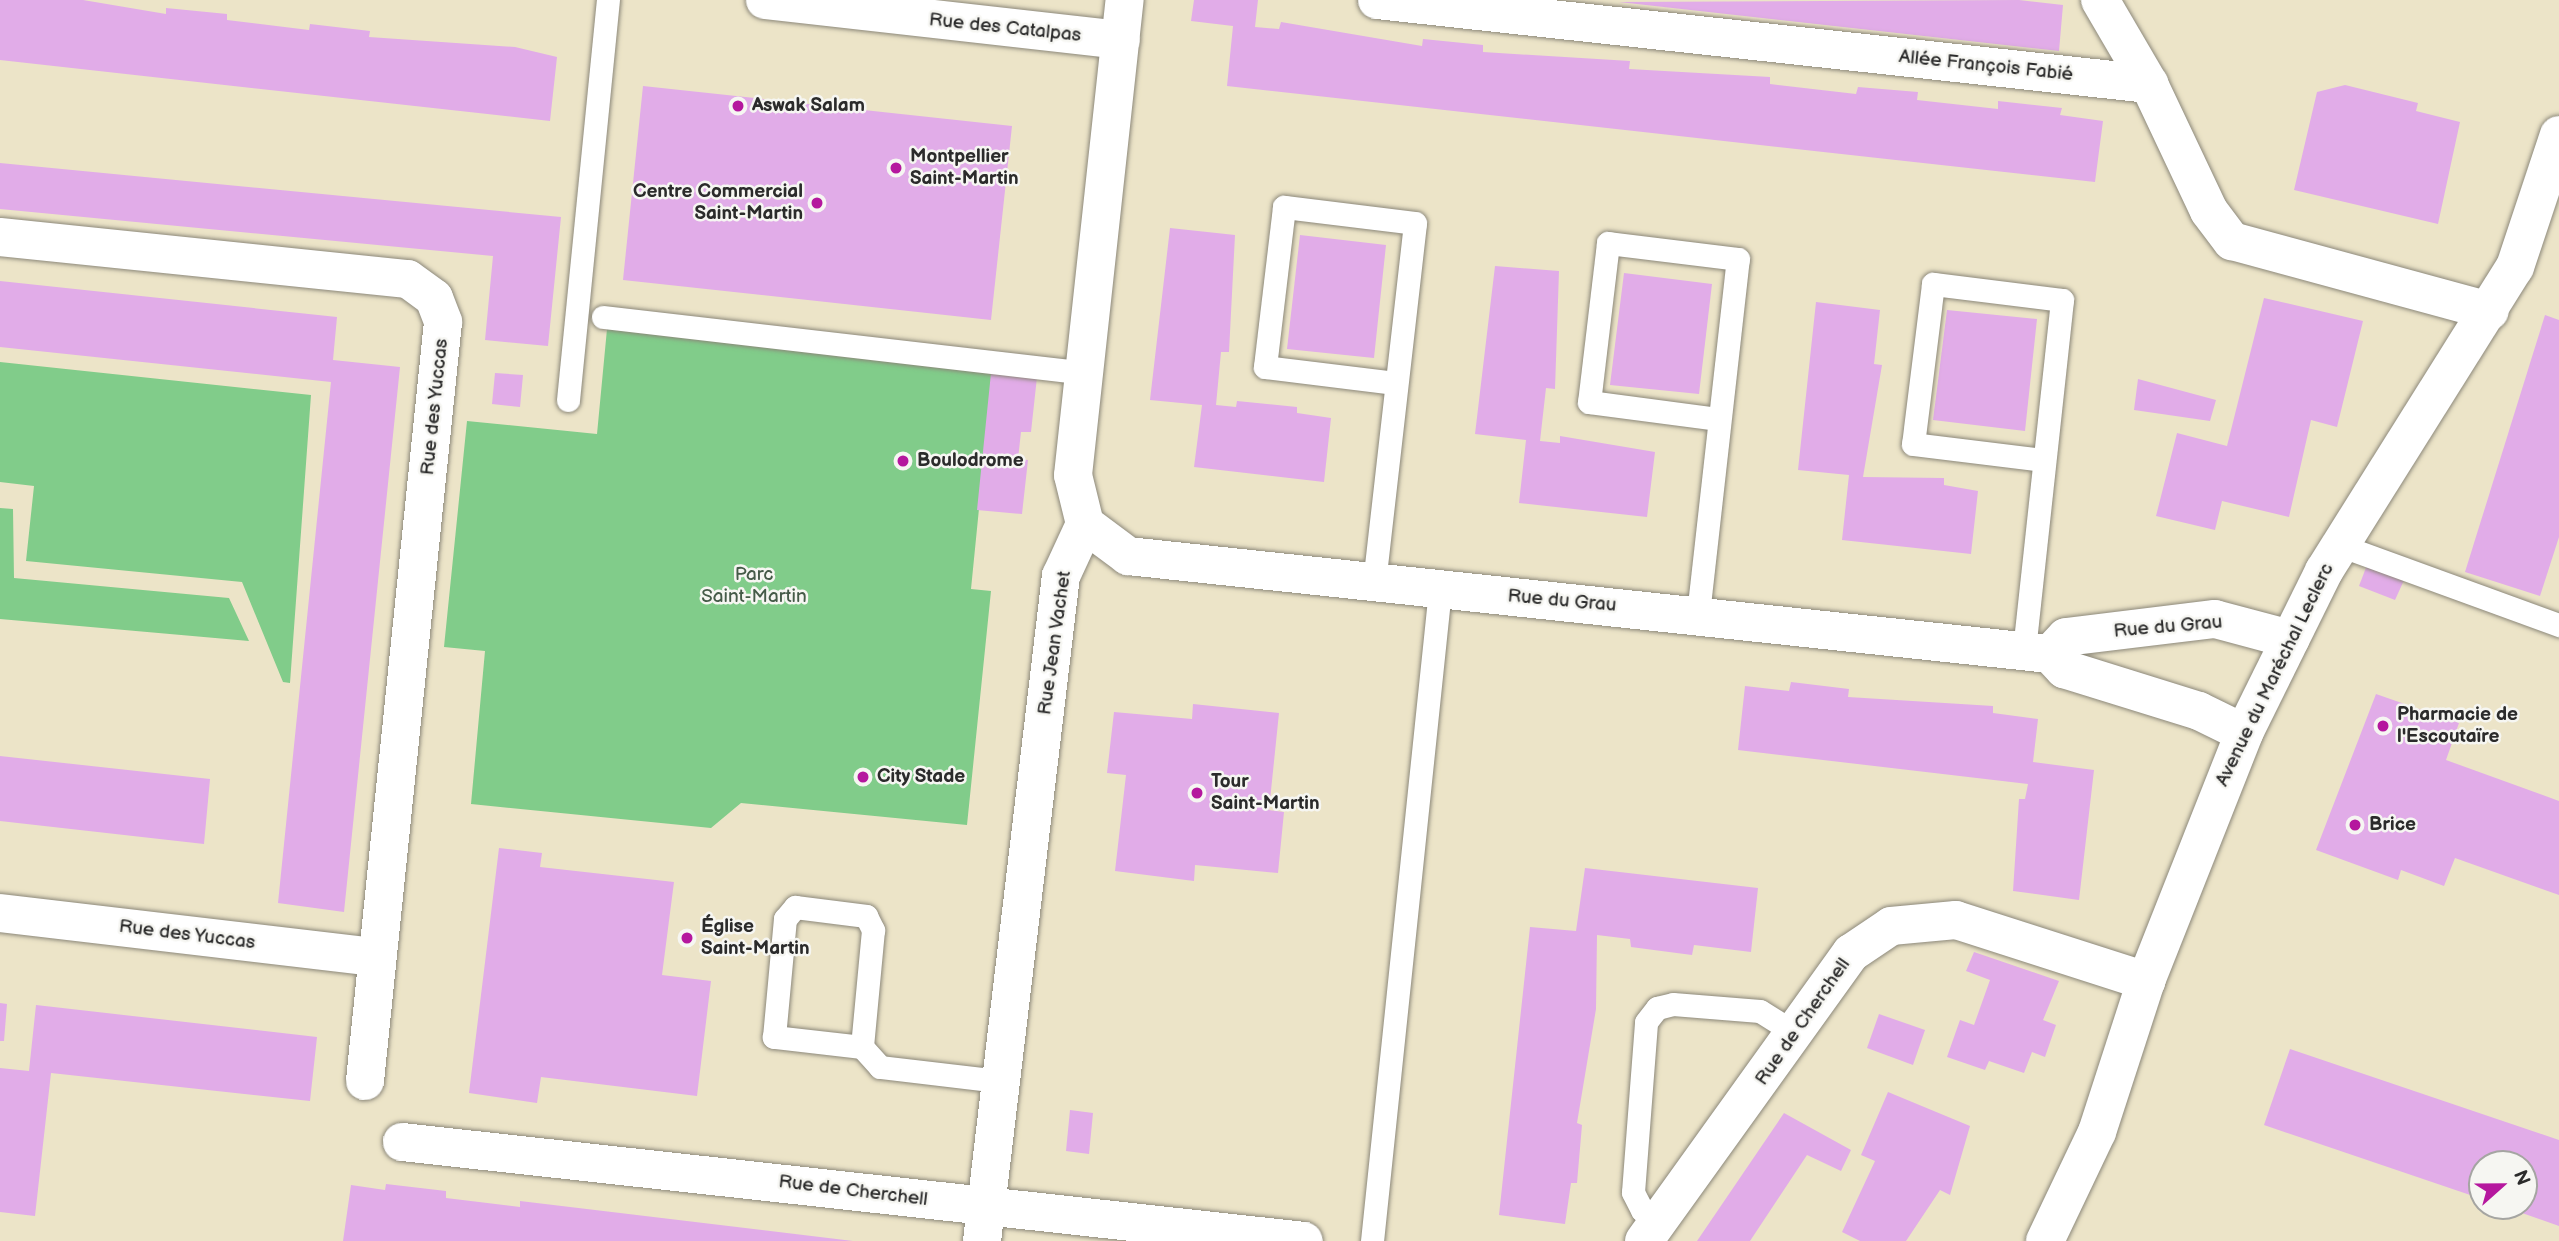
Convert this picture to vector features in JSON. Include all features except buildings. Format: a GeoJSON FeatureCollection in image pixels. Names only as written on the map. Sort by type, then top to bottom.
{"type":"FeatureCollection","features":[{"type":"Feature","properties":{"kind":"street","name":"Rue des Catalpas"},"geometry":{"type":"LineString","coordinates":[[765,0],[884,7],[1121,40]]}},
{"type":"Feature","properties":{"kind":"street"},"geometry":{"type":"LineString","coordinates":[[1085,524],[1073,475],[1125,0]]}},
{"type":"Feature","properties":{"kind":"street","name":"Allée François Fabié"},"geometry":{"type":"LineString","coordinates":[[1377,0],[2150,84]]}},
{"type":"Feature","properties":{"kind":"street"},"geometry":{"type":"LineString","coordinates":[[2101,0],[2150,84],[2209,211],[2232,241],[2490,311]]}},
{"type":"Feature","properties":{"kind":"street","name":"Avenue du Maréchal Leclerc"},"geometry":{"type":"LineString","coordinates":[[2045,1241],[2097,1132],[2146,981],[2244,733],[2339,545],[2490,311],[2515,267],[2559,135]]}},
{"type":"Feature","properties":{"kind":"street","name":"Rue des Yuccas"},"geometry":{"type":"LineString","coordinates":[[0,237],[408,279],[434,298],[443,322],[373,957],[365,1081]]}},
{"type":"Feature","properties":{"kind":"street","name":"Rue du Grau"},"geometry":{"type":"LineString","coordinates":[[1085,524],[1128,556],[1440,590],[1698,614],[2037,652],[2064,669],[2199,711],[2244,733]]}},
{"type":"Feature","properties":{"kind":"street","name":"Rue Jean Vachet"},"geometry":{"type":"LineString","coordinates":[[983,1224],[1061,576],[1085,524]]}},
{"type":"Feature","properties":{"kind":"street","name":"Rue du Grau"},"geometry":{"type":"LineString","coordinates":[[2037,652],[2066,637],[2215,619],[2290,639]]}},
{"type":"Feature","properties":{"kind":"street","name":"Rue des Yuccas"},"geometry":{"type":"LineString","coordinates":[[0,912],[373,957]]}},
{"type":"Feature","properties":{"kind":"street","name":"Rue de Cherchell"},"geometry":{"type":"LineString","coordinates":[[1653,1230],[1851,953],[1891,926],[1922,919],[1956,920],[2146,981]]}},
{"type":"Feature","properties":{"kind":"street","name":"Rue de Cherchell"},"geometry":{"type":"LineString","coordinates":[[402,1142],[983,1224],[1304,1241]]}},
{"type":"Feature","properties":{"kind":"lane"},"geometry":{"type":"LineString","coordinates":[[568,400],[608,0]]}},
{"type":"Feature","properties":{"kind":"lane"},"geometry":{"type":"LineString","coordinates":[[1374,583],[1415,223],[1284,207],[1265,367],[1396,383]]}},
{"type":"Feature","properties":{"kind":"lane"},"geometry":{"type":"LineString","coordinates":[[1698,614],[1738,259],[1608,243],[1589,402],[1719,419]]}},
{"type":"Feature","properties":{"kind":"lane"},"geometry":{"type":"LineString","coordinates":[[2037,652],[2043,460],[2062,300],[1933,284],[1913,444],[2043,460]]}},
{"type":"Feature","properties":{"kind":"lane"},"geometry":{"type":"LineString","coordinates":[[603,317],[1084,373]]}},
{"type":"Feature","properties":{"kind":"lane"},"geometry":{"type":"LineString","coordinates":[[2339,545],[2559,625]]}},
{"type":"Feature","properties":{"kind":"lane"},"geometry":{"type":"LineString","coordinates":[[1372,1241],[1440,590]]}},
{"type":"Feature","properties":{"kind":"lane"},"geometry":{"type":"LineString","coordinates":[[862,1047],[873,930],[866,916],[794,907],[785,919],[774,1037],[862,1047],[880,1067],[1000,1081]]}},
{"type":"Feature","properties":{"kind":"lane"},"geometry":{"type":"LineString","coordinates":[[1653,1230],[1633,1192],[1646,1022],[1657,1008],[1686,1005],[1760,1011],[1795,1033]]}},
{"type":"Feature","properties":{"kind":"green space","name":"Parc Saint-Martin"},"geometry":{"type":"Polygon","coordinates":[[[607,329],[993,368],[971,589],[991,591],[967,825],[741,803],[711,828],[471,804],[485,651],[444,647],[467,421],[597,434],[607,329]]]}},
{"type":"Feature","properties":{"kind":"green space"},"geometry":{"type":"Polygon","coordinates":[[[0,362],[311,395],[290,683],[283,682],[242,582],[26,561],[34,486],[0,482],[0,362]]]}},
{"type":"Feature","properties":{"kind":"green space"},"geometry":{"type":"Polygon","coordinates":[[[0,508],[13,509],[14,578],[229,598],[249,641],[0,619],[0,508]]]}},
{"type":"Feature","properties":{"kind":"place","name":"Aswak Salam"},"geometry":{"type":"Point","coordinates":[738,106]}},
{"type":"Feature","properties":{"kind":"place","name":"Montpellier Saint-Martin"},"geometry":{"type":"Point","coordinates":[896,168]}},
{"type":"Feature","properties":{"kind":"place","name":"Centre Commercial Saint-Martin"},"geometry":{"type":"Point","coordinates":[817,203]}},
{"type":"Feature","properties":{"kind":"place","name":"Boulodrome"},"geometry":{"type":"Point","coordinates":[903,461]}},
{"type":"Feature","properties":{"kind":"place","name":"Pharmacie de l'Escoutaïre"},"geometry":{"type":"Point","coordinates":[2383,726]}},
{"type":"Feature","properties":{"kind":"place","name":"City Stade"},"geometry":{"type":"Point","coordinates":[863,777]}},
{"type":"Feature","properties":{"kind":"place","name":"Tour Saint-Martin"},"geometry":{"type":"Point","coordinates":[1197,793]}},
{"type":"Feature","properties":{"kind":"place","name":"Brice"},"geometry":{"type":"Point","coordinates":[2355,825]}},
{"type":"Feature","properties":{"kind":"place","name":"Église Saint-Martin"},"geometry":{"type":"Point","coordinates":[687,938]}}]}
